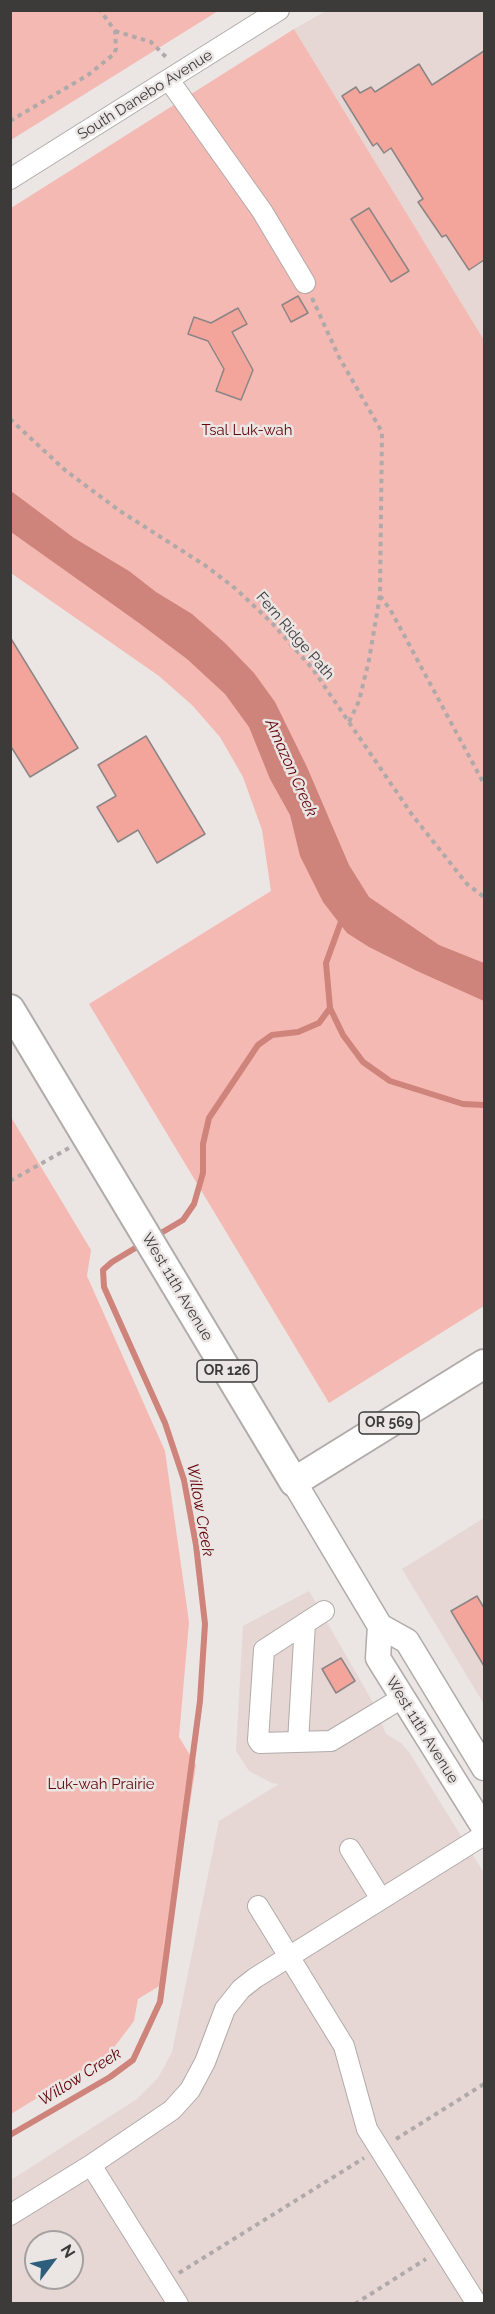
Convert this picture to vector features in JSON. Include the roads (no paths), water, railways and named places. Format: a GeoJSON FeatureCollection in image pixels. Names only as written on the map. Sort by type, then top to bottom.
{"type":"FeatureCollection","features":[{"type":"Feature","properties":{"kind":"highway","name":"West 11th Avenue"},"geometry":{"type":"LineString","coordinates":[[10,1009],[294,1482]]}},
{"type":"Feature","properties":{"kind":"highway","name":"OR 569"},"geometry":{"type":"LineString","coordinates":[[294,1482],[484,1364]]}},
{"type":"Feature","properties":{"kind":"main road","name":"West 11th Avenue"},"geometry":{"type":"LineString","coordinates":[[294,1482],[380,1626],[378,1658],[484,1828]]}},
{"type":"Feature","properties":{"kind":"main road"},"geometry":{"type":"LineString","coordinates":[[380,1626],[407,1641],[484,1768]]}},
{"type":"Feature","properties":{"kind":"street","name":"South Danebo Avenue"},"geometry":{"type":"LineString","coordinates":[[10,179],[279,10]]}},
{"type":"Feature","properties":{"kind":"street"},"geometry":{"type":"LineString","coordinates":[[173,77],[262,211],[305,284]]}},
{"type":"Feature","properties":{"kind":"street"},"geometry":{"type":"LineString","coordinates":[[324,1611],[267,1647],[263,1653],[258,1740],[260,1743],[331,1741],[402,1698]]}},
{"type":"Feature","properties":{"kind":"street"},"geometry":{"type":"LineString","coordinates":[[298,1742],[305,1623]]}},
{"type":"Feature","properties":{"kind":"street"},"geometry":{"type":"LineString","coordinates":[[10,2215],[91,2165],[172,2110],[198,2077],[220,2020],[231,1999],[255,1978],[484,1835]]}},
{"type":"Feature","properties":{"kind":"street"},"geometry":{"type":"LineString","coordinates":[[350,1849],[381,1899]]}},
{"type":"Feature","properties":{"kind":"street"},"geometry":{"type":"LineString","coordinates":[[258,1906],[344,2046],[368,2129],[477,2304]]}},
{"type":"Feature","properties":{"kind":"street"},"geometry":{"type":"LineString","coordinates":[[91,2165],[178,2304]]}},
{"type":"Feature","properties":{"kind":"water","name":"Amazon Creek"},"geometry":{"type":"Polygon","coordinates":[[[11,491],[74,538],[129,571],[156,592],[192,614],[254,673],[275,702],[307,767],[349,865],[369,897],[439,945],[484,963],[484,1001],[417,971],[369,947],[347,933],[323,902],[300,856],[290,815],[270,779],[249,727],[225,694],[187,659],[11,532],[11,491]]]}},
{"type":"Feature","properties":{"kind":"waterway","name":"Willow Creek"},"geometry":{"type":"LineString","coordinates":[[156,1236],[183,1220],[194,1204],[203,1173],[203,1144],[209,1118],[258,1045],[272,1035],[298,1032],[319,1023],[330,1008],[326,963],[342,919]]}},
{"type":"Feature","properties":{"kind":"waterway"},"geometry":{"type":"LineString","coordinates":[[330,1008],[343,1035],[363,1062],[390,1081],[463,1104],[484,1105]]}},
{"type":"Feature","properties":{"kind":"waterway","name":"Willow Creek"},"geometry":{"type":"LineString","coordinates":[[10,2135],[110,2077],[133,2060],[160,2002],[200,1701],[205,1624],[196,1545],[184,1480],[165,1423],[104,1287],[103,1270],[142,1244]]}},
{"type":"Feature","properties":{"kind":"park label","name":"Tsal Luk-wah"},"geometry":{"type":"Point","coordinates":[247,430]}},
{"type":"Feature","properties":{"kind":"park label","name":"Luk-wah Prairie"},"geometry":{"type":"Point","coordinates":[101,1784]}}]}
